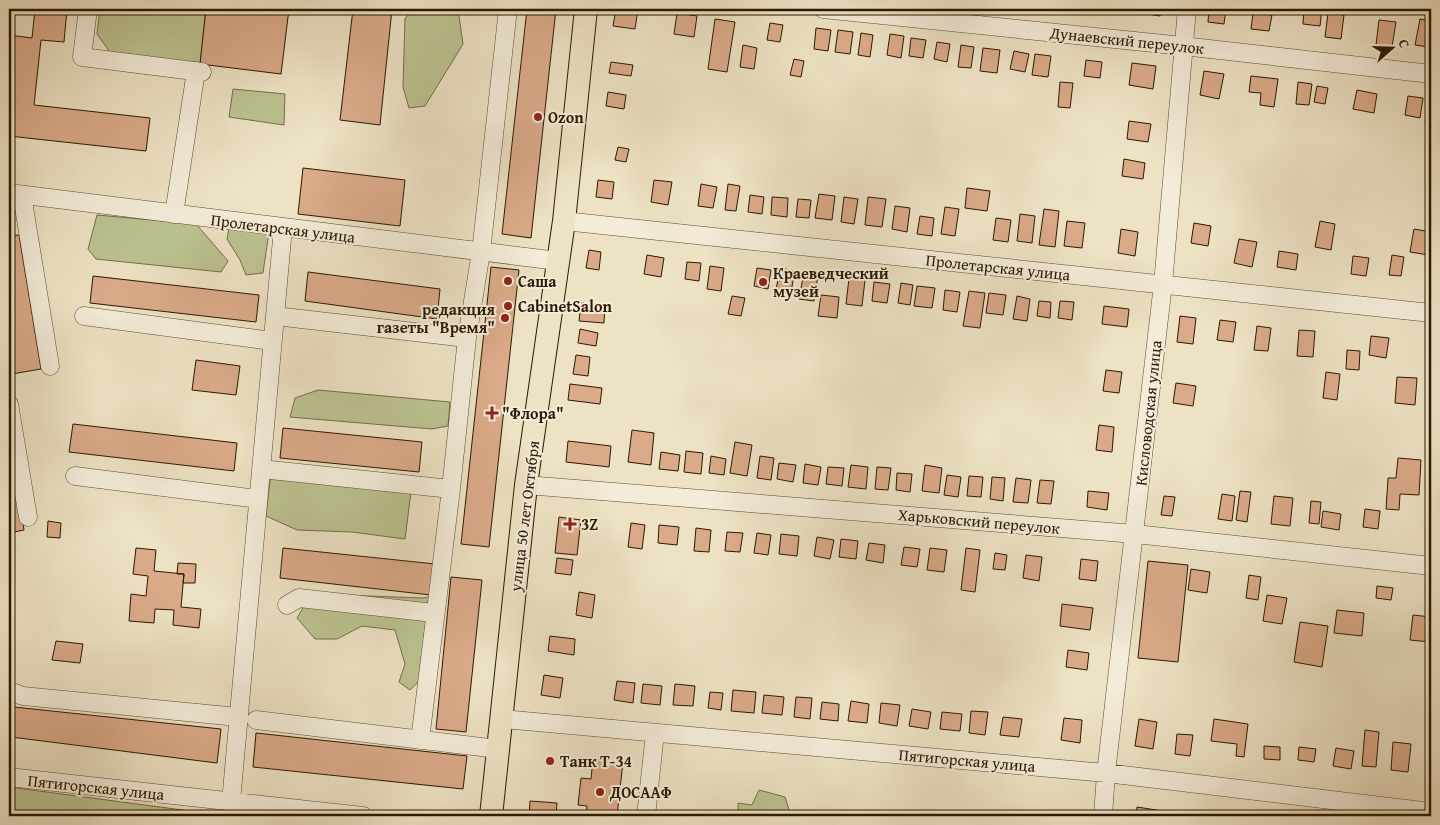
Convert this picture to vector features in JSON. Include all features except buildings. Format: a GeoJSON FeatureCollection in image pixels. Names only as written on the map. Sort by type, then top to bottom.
{"type":"FeatureCollection","features":[{"type":"Feature","properties":{"kind":"main road","name":"улица 50 лет Октября"},"geometry":{"type":"LineString","coordinates":[[491,816],[526,485],[564,221],[586,9]]}},
{"type":"Feature","properties":{"kind":"street"},"geometry":{"type":"LineString","coordinates":[[88,9],[82,57],[199,71],[174,214]]}},
{"type":"Feature","properties":{"kind":"street"},"geometry":{"type":"LineString","coordinates":[[420,740],[434,613],[451,489],[467,338],[481,252],[508,9]]}},
{"type":"Feature","properties":{"kind":"street","name":"Дунаевский переулок"},"geometry":{"type":"LineString","coordinates":[[823,9],[1431,74]]}},
{"type":"Feature","properties":{"kind":"street","name":"Кисловодская улица"},"geometry":{"type":"LineString","coordinates":[[1103,816],[1106,773],[1163,284],[1187,9]]}},
{"type":"Feature","properties":{"kind":"street"},"geometry":{"type":"LineString","coordinates":[[15,194],[50,366]]}},
{"type":"Feature","properties":{"kind":"street","name":"Пролетарская улица"},"geometry":{"type":"LineString","coordinates":[[15,194],[558,261]]}},
{"type":"Feature","properties":{"kind":"street","name":"Пролетарская улица"},"geometry":{"type":"LineString","coordinates":[[564,221],[1431,313]]}},
{"type":"Feature","properties":{"kind":"street"},"geometry":{"type":"LineString","coordinates":[[231,802],[283,228]]}},
{"type":"Feature","properties":{"kind":"street"},"geometry":{"type":"LineString","coordinates":[[84,316],[272,341]]}},
{"type":"Feature","properties":{"kind":"street"},"geometry":{"type":"LineString","coordinates":[[275,316],[467,338]]}},
{"type":"Feature","properties":{"kind":"street"},"geometry":{"type":"LineString","coordinates":[[9,404],[28,517]]}},
{"type":"Feature","properties":{"kind":"street"},"geometry":{"type":"LineString","coordinates":[[261,469],[451,489]]}},
{"type":"Feature","properties":{"kind":"street"},"geometry":{"type":"LineString","coordinates":[[75,476],[258,499]]}},
{"type":"Feature","properties":{"kind":"street","name":"Харьковский переулок"},"geometry":{"type":"LineString","coordinates":[[526,485],[1135,534],[1431,566]]}},
{"type":"Feature","properties":{"kind":"street"},"geometry":{"type":"LineString","coordinates":[[287,605],[300,598],[434,613]]}},
{"type":"Feature","properties":{"kind":"street"},"geometry":{"type":"LineString","coordinates":[[9,691],[23,696],[238,717]]}},
{"type":"Feature","properties":{"kind":"street","name":"Пятигорская улица"},"geometry":{"type":"LineString","coordinates":[[502,719],[1106,773],[1431,812]]}},
{"type":"Feature","properties":{"kind":"street"},"geometry":{"type":"LineString","coordinates":[[256,720],[498,749]]}},
{"type":"Feature","properties":{"kind":"street"},"geometry":{"type":"LineString","coordinates":[[646,816],[655,733]]}},
{"type":"Feature","properties":{"kind":"street","name":"Пятигорская улица"},"geometry":{"type":"LineString","coordinates":[[9,777],[363,816]]}},
{"type":"Feature","properties":{"kind":"green space"},"geometry":{"type":"Polygon","coordinates":[[[100,9],[206,9],[200,64],[112,55],[97,34],[100,9]]]}},
{"type":"Feature","properties":{"kind":"green space"},"geometry":{"type":"Polygon","coordinates":[[[415,9],[458,9],[463,44],[425,106],[409,108],[403,87],[405,18],[415,9]]]}},
{"type":"Feature","properties":{"kind":"green space"},"geometry":{"type":"Polygon","coordinates":[[[233,89],[285,94],[284,125],[229,117],[233,89]]]}},
{"type":"Feature","properties":{"kind":"green space"},"geometry":{"type":"Polygon","coordinates":[[[97,215],[196,224],[228,261],[221,272],[96,259],[88,249],[97,215]]]}},
{"type":"Feature","properties":{"kind":"green space"},"geometry":{"type":"Polygon","coordinates":[[[229,228],[269,232],[263,273],[246,275],[240,260],[227,239],[229,228]]]}},
{"type":"Feature","properties":{"kind":"green space"},"geometry":{"type":"Polygon","coordinates":[[[318,390],[450,402],[448,426],[432,429],[290,417],[295,398],[318,390]]]}},
{"type":"Feature","properties":{"kind":"green space"},"geometry":{"type":"Polygon","coordinates":[[[272,463],[413,476],[405,539],[352,532],[297,530],[266,516],[272,463]]]}},
{"type":"Feature","properties":{"kind":"green space"},"geometry":{"type":"Polygon","coordinates":[[[443,594],[434,667],[410,690],[399,682],[405,664],[395,630],[362,626],[337,639],[315,639],[297,618],[304,606],[341,595],[423,598],[443,594]]]}},
{"type":"Feature","properties":{"kind":"green space"},"geometry":{"type":"Polygon","coordinates":[[[9,787],[228,816],[9,816],[9,787]]]}},
{"type":"Feature","properties":{"kind":"green space"},"geometry":{"type":"Polygon","coordinates":[[[759,790],[785,797],[791,816],[738,816],[738,803],[752,805],[759,790]]]}},
{"type":"Feature","properties":{"kind":"place","name":"Ozon"},"geometry":{"type":"Point","coordinates":[538,117]}},
{"type":"Feature","properties":{"kind":"place","name":"Саша"},"geometry":{"type":"Point","coordinates":[508,281]}},
{"type":"Feature","properties":{"kind":"place","name":"Краеведческий музей"},"geometry":{"type":"Point","coordinates":[763,282]}},
{"type":"Feature","properties":{"kind":"place","name":"CabinetSalon"},"geometry":{"type":"Point","coordinates":[508,306]}},
{"type":"Feature","properties":{"kind":"place","name":"редакция газеты \"Время\""},"geometry":{"type":"Point","coordinates":[505,318]}},
{"type":"Feature","properties":{"kind":"place","name":"\"Флора\""},"geometry":{"type":"Point","coordinates":[492,413]}},
{"type":"Feature","properties":{"kind":"place","name":"3Z"},"geometry":{"type":"Point","coordinates":[570,524]}},
{"type":"Feature","properties":{"kind":"place","name":"Танк Т-34"},"geometry":{"type":"Point","coordinates":[550,761]}},
{"type":"Feature","properties":{"kind":"place","name":"ДОСААФ"},"geometry":{"type":"Point","coordinates":[600,792]}}]}
